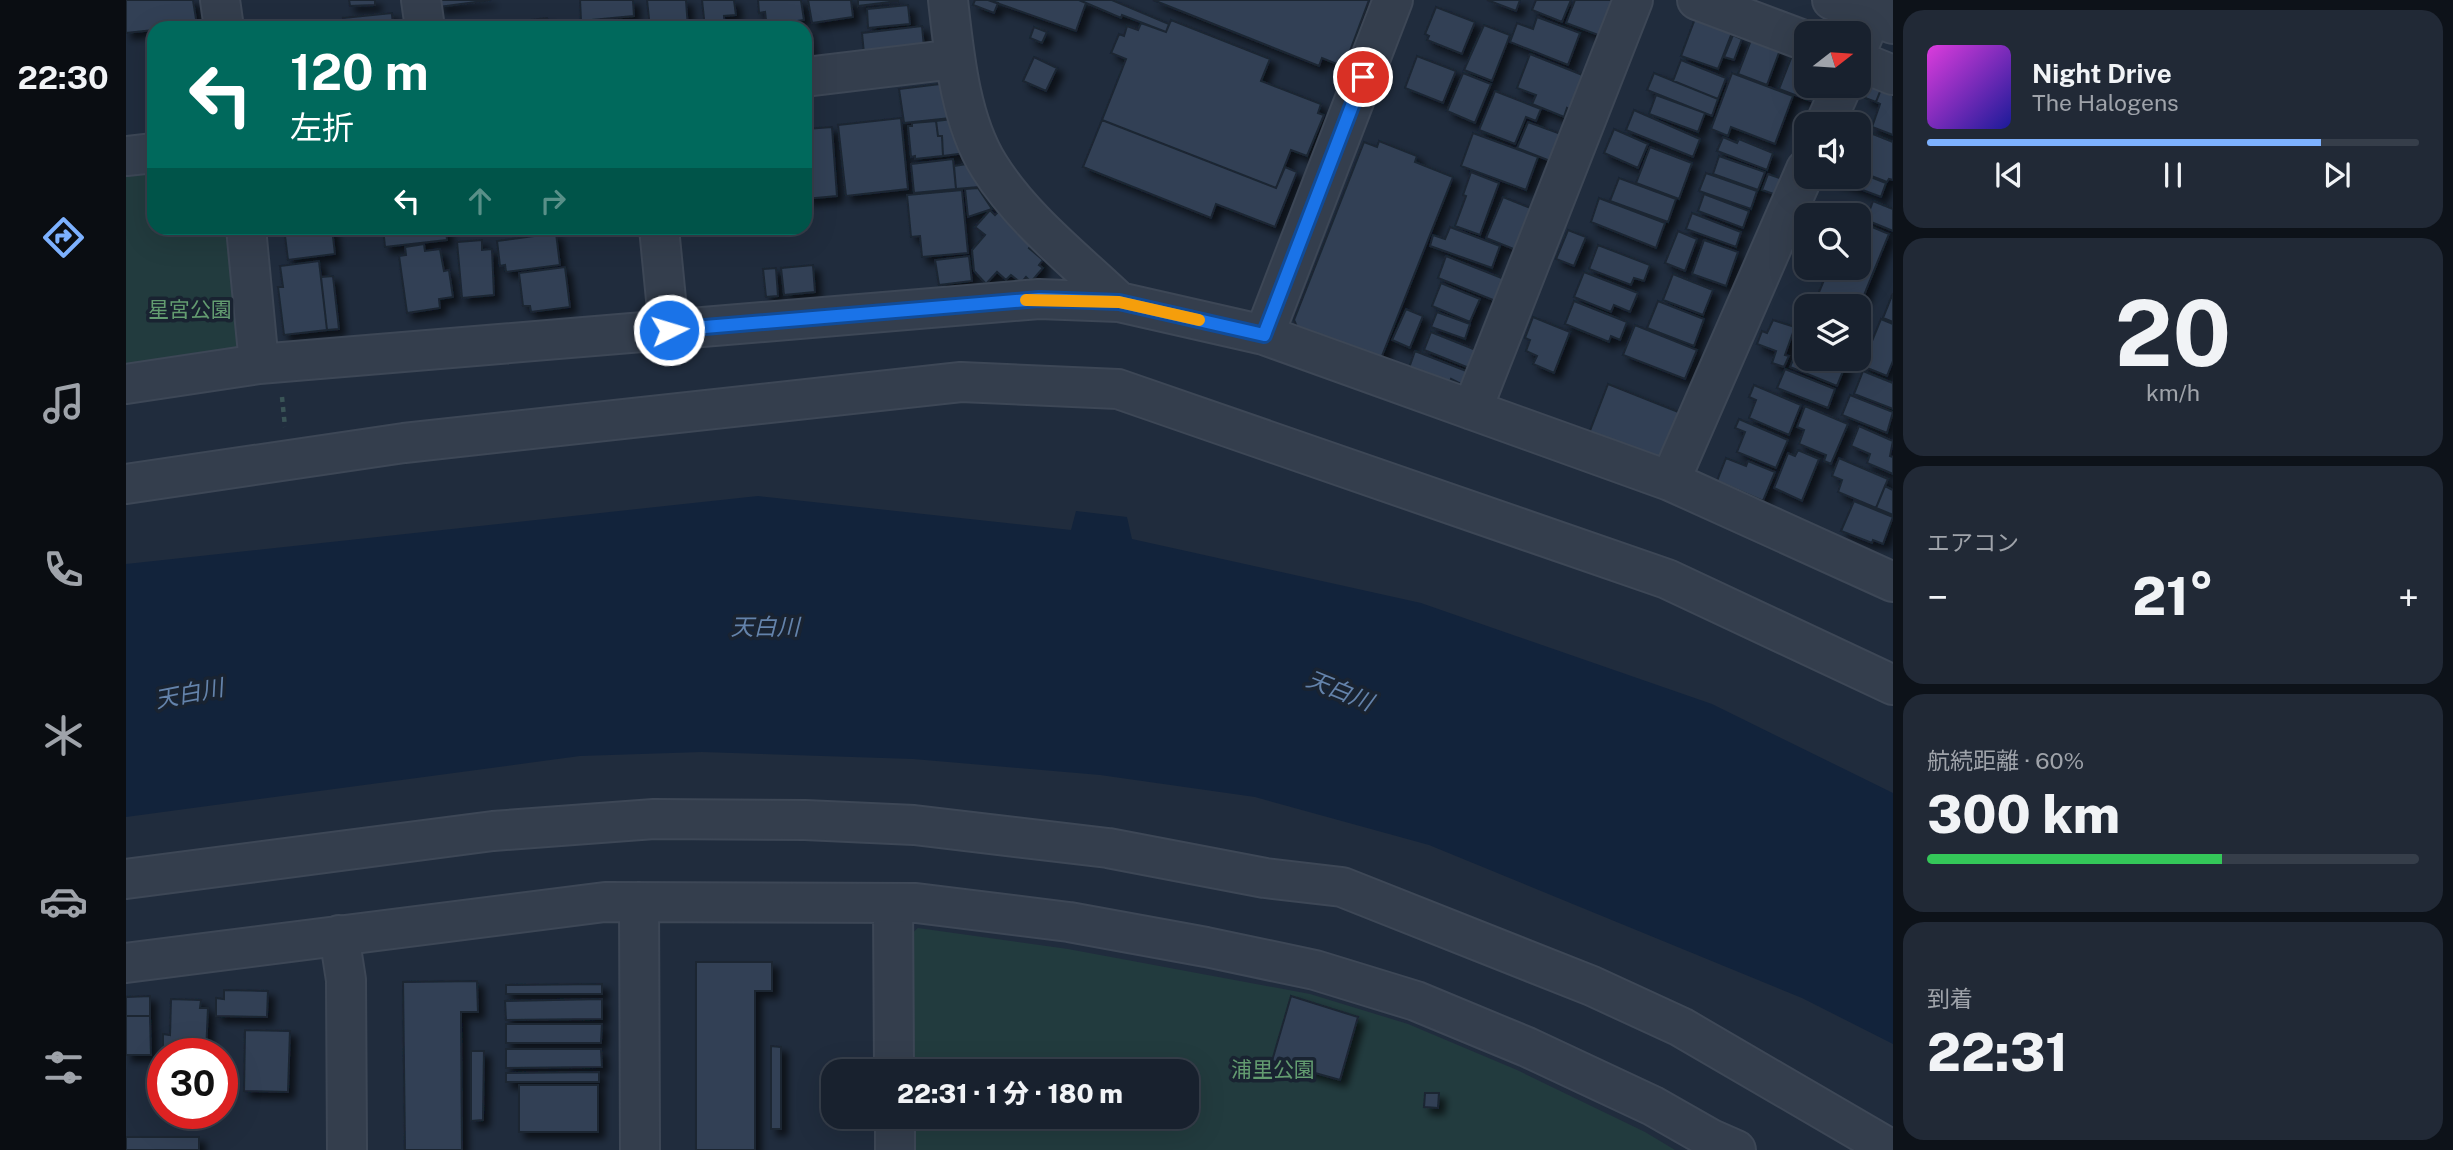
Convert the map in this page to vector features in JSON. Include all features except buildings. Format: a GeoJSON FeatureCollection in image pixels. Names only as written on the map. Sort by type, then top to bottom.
{"type":"FeatureCollection","features":[{"type":"Feature","properties":{"kind":"street"},"geometry":{"type":"LineString","coordinates":[[220,0],[223,21]]}},
{"type":"Feature","properties":{"kind":"street"},"geometry":{"type":"LineString","coordinates":[[421,0],[424,21]]}},
{"type":"Feature","properties":{"kind":"street"},"geometry":{"type":"LineString","coordinates":[[948,0],[954,59],[972,131],[989,165],[1020,207],[1119,302]]}},
{"type":"Feature","properties":{"kind":"street"},"geometry":{"type":"LineString","coordinates":[[1264,335],[1393,0]]}},
{"type":"Feature","properties":{"kind":"street"},"geometry":{"type":"LineString","coordinates":[[1472,410],[1633,0]]}},
{"type":"Feature","properties":{"kind":"street"},"geometry":{"type":"LineString","coordinates":[[1698,0],[1794,36]]}},
{"type":"Feature","properties":{"kind":"street"},"geometry":{"type":"LineString","coordinates":[[1832,0],[1876,22]]}},
{"type":"Feature","properties":{"kind":"street"},"geometry":{"type":"LineString","coordinates":[[812,76],[954,59]]}},
{"type":"Feature","properties":{"kind":"street"},"geometry":{"type":"LineString","coordinates":[[1871,66],[1893,75]]}},
{"type":"Feature","properties":{"kind":"street"},"geometry":{"type":"LineString","coordinates":[[126,156],[147,154]]}},
{"type":"Feature","properties":{"kind":"street"},"geometry":{"type":"LineString","coordinates":[[1670,481],[1797,189]]}},
{"type":"Feature","properties":{"kind":"street"},"geometry":{"type":"LineString","coordinates":[[247,235],[259,364]]}},
{"type":"Feature","properties":{"kind":"street"},"geometry":{"type":"LineString","coordinates":[[660,235],[669,330]]}},
{"type":"Feature","properties":{"kind":"street"},"geometry":{"type":"LineString","coordinates":[[126,384],[259,364],[1039,299],[1119,302],[1264,335],[1670,481],[1890,574]]}},
{"type":"Feature","properties":{"kind":"street"},"geometry":{"type":"LineString","coordinates":[[126,484],[404,443],[961,382],[1118,390],[1667,579],[1893,685]]}},
{"type":"Feature","properties":{"kind":"street"},"geometry":{"type":"LineString","coordinates":[[126,879],[493,831],[654,819],[806,820],[914,825],[1108,848],[1265,878],[1342,887],[1592,986],[1681,1027],[1892,1150]]}},
{"type":"Feature","properties":{"kind":"street"},"geometry":{"type":"LineString","coordinates":[[126,963],[605,902],[916,903],[1069,922],[1315,970],[1416,1001],[1527,1047],[1653,1106],[1719,1146]]}},
{"type":"Feature","properties":{"kind":"street"},"geometry":{"type":"LineString","coordinates":[[639,902],[640,1150]]}},
{"type":"Feature","properties":{"kind":"street"},"geometry":{"type":"LineString","coordinates":[[893,903],[894,1059]]}},
{"type":"Feature","properties":{"kind":"street"},"geometry":{"type":"LineString","coordinates":[[339,935],[346,980],[347,1150]]}},
{"type":"Feature","properties":{"kind":"street"},"geometry":{"type":"LineString","coordinates":[[895,1129],[895,1150]]}},
{"type":"Feature","properties":{"kind":"path"},"geometry":{"type":"LineString","coordinates":[[282,394],[287,460]]}},
{"type":"Feature","properties":{"kind":"green space","name":"星宮公園"},"geometry":{"type":"Polygon","coordinates":[[[147,154],[147,235],[247,235],[259,364],[126,384],[126,156],[147,154]]]}},
{"type":"Feature","properties":{"kind":"green space","name":"浦里公園"},"geometry":{"type":"Polygon","coordinates":[[[918,928],[1068,949],[1310,994],[1408,1024],[1517,1070],[1645,1132],[1675,1150],[909,1150],[908,1129],[1199,1129],[1199,1059],[908,1059],[906,938],[918,928]]]}},
{"type":"Feature","properties":{"kind":"water","name":"天白川"},"geometry":{"type":"Polygon","coordinates":[[[758,496],[1071,530],[1076,511],[1127,517],[1132,539],[1421,603],[1712,704],[1893,793],[1893,1044],[1802,998],[1429,845],[1255,797],[1100,775],[913,759],[702,752],[580,756],[126,817],[126,564],[758,496]]]}},
{"type":"Feature","properties":{"kind":"slow traffic"},"geometry":{"type":"LineString","coordinates":[[1026,300],[1119,302],[1199,320]]}},
{"type":"Feature","properties":{"kind":"route"},"geometry":{"type":"LineString","coordinates":[[669,330],[1039,299],[1119,302],[1264,335],[1363,77]]}}]}
